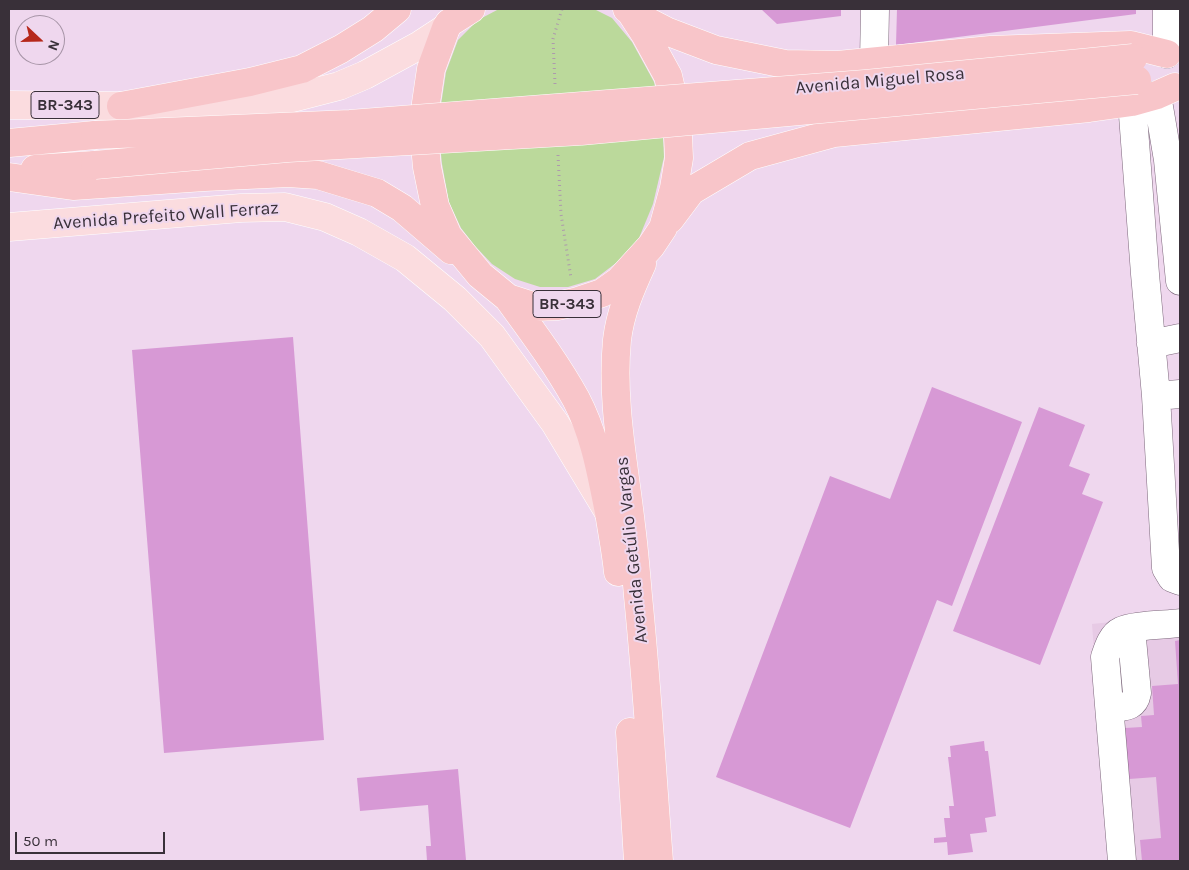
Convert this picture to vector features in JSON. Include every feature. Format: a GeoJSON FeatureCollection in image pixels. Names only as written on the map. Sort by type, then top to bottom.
{"type":"FeatureCollection","features":[{"type":"Feature","properties":{"kind":"highway"},"geometry":{"type":"LineString","coordinates":[[121,106],[250,82],[302,69],[341,50],[373,29],[397,9]]}},
{"type":"Feature","properties":{"kind":"highway"},"geometry":{"type":"LineString","coordinates":[[630,11],[666,31],[716,50],[785,64],[838,65],[991,50],[1131,45],[1174,53]]}},
{"type":"Feature","properties":{"kind":"highway","name":"BR-343"},"geometry":{"type":"LineString","coordinates":[[9,177],[73,186],[288,173],[318,175],[377,193],[402,208],[508,298],[536,307],[557,306],[575,302],[602,293],[619,281],[657,237],[674,188],[679,158],[677,115],[668,76],[630,11]]}},
{"type":"Feature","properties":{"kind":"highway","name":"BR-343"},"geometry":{"type":"LineString","coordinates":[[455,17],[432,69],[426,103],[424,135],[427,166],[434,206],[448,236],[480,275]]}},
{"type":"Feature","properties":{"kind":"highway","name":"Avenida Miguel Rosa"},"geometry":{"type":"LineString","coordinates":[[581,118],[864,84],[1152,85],[1174,53]]}},
{"type":"Feature","properties":{"kind":"highway"},"geometry":{"type":"LineString","coordinates":[[657,237],[691,191],[750,156],[834,133],[1070,110],[1152,85]]}},
{"type":"Feature","properties":{"kind":"highway"},"geometry":{"type":"LineString","coordinates":[[9,143],[95,135],[350,124],[581,118]]}},
{"type":"Feature","properties":{"kind":"highway"},"geometry":{"type":"LineString","coordinates":[[9,171],[288,148],[581,118]]}},
{"type":"Feature","properties":{"kind":"highway","name":"Avenida Getúlio Vargas"},"geometry":{"type":"LineString","coordinates":[[657,237],[630,291],[623,313],[617,338],[615,399],[635,563],[659,861]]}},
{"type":"Feature","properties":{"kind":"highway","name":"Avenida Getúlio Vargas"},"geometry":{"type":"LineString","coordinates":[[508,298],[546,350],[576,400],[599,460],[617,556],[638,861]]}},
{"type":"Feature","properties":{"kind":"main road","name":"BR-343"},"geometry":{"type":"LineString","coordinates":[[9,105],[195,109],[277,102],[339,86],[365,75],[420,45],[455,17]]}},
{"type":"Feature","properties":{"kind":"main road","name":"Avenida Prefeito Wall Ferraz"},"geometry":{"type":"LineString","coordinates":[[9,227],[241,208],[284,207],[325,217],[359,232],[406,258],[455,300],[492,336],[555,423],[608,511]]}},
{"type":"Feature","properties":{"kind":"street"},"geometry":{"type":"LineString","coordinates":[[874,61],[875,9]]}},
{"type":"Feature","properties":{"kind":"street"},"geometry":{"type":"LineString","coordinates":[[1167,9],[1174,53]]}},
{"type":"Feature","properties":{"kind":"street"},"geometry":{"type":"LineString","coordinates":[[1152,85],[1174,159],[1180,282]]}},
{"type":"Feature","properties":{"kind":"street"},"geometry":{"type":"LineString","coordinates":[[1152,85],[1151,344],[1168,395],[1166,568],[1172,578],[1180,581]]}},
{"type":"Feature","properties":{"kind":"street"},"geometry":{"type":"LineString","coordinates":[[1151,344],[1180,338]]}},
{"type":"Feature","properties":{"kind":"street"},"geometry":{"type":"LineString","coordinates":[[1122,861],[1106,658],[1107,650],[1114,636],[1121,631],[1131,628],[1180,623]]}},
{"type":"Feature","properties":{"kind":"shaded area"},"geometry":{"type":"Polygon","coordinates":[[[1180,615],[1180,861],[1110,861],[1092,624],[1180,615]]]}},
{"type":"Feature","properties":{"kind":"green space"},"geometry":{"type":"Polygon","coordinates":[[[499,9],[594,9],[612,18],[632,42],[654,82],[662,117],[664,157],[653,204],[639,238],[616,263],[595,279],[568,287],[540,287],[515,279],[492,264],[475,246],[461,228],[449,202],[439,135],[446,72],[458,40],[478,20],[499,9]]]}},
{"type":"Feature","properties":{"kind":"building"},"geometry":{"type":"Polygon","coordinates":[[[761,9],[841,9],[841,16],[777,24],[761,9]]]}},
{"type":"Feature","properties":{"kind":"building"},"geometry":{"type":"Polygon","coordinates":[[[897,9],[1136,9],[1136,14],[896,45],[897,9]]]}},
{"type":"Feature","properties":{"kind":"building"},"geometry":{"type":"Polygon","coordinates":[[[293,337],[324,740],[164,753],[132,350],[293,337]]]}},
{"type":"Feature","properties":{"kind":"building"},"geometry":{"type":"Polygon","coordinates":[[[932,387],[1022,422],[952,606],[937,600],[850,828],[716,777],[830,476],[890,499],[932,387]]]}},
{"type":"Feature","properties":{"kind":"building"},"geometry":{"type":"Polygon","coordinates":[[[1039,407],[1085,425],[1069,466],[1090,474],[1082,494],[1103,502],[1040,665],[953,631],[1039,407]]]}},
{"type":"Feature","properties":{"kind":"building"},"geometry":{"type":"Polygon","coordinates":[[[1180,640],[1180,861],[1142,861],[1140,840],[1161,838],[1156,777],[1129,779],[1125,728],[1142,727],[1141,716],[1154,715],[1152,686],[1178,684],[1175,641],[1180,640]]]}},
{"type":"Feature","properties":{"kind":"building"},"geometry":{"type":"Polygon","coordinates":[[[984,741],[985,751],[988,751],[996,816],[985,818],[987,832],[970,834],[973,852],[948,855],[947,842],[934,843],[934,838],[946,837],[944,818],[950,818],[949,806],[954,806],[948,757],[951,757],[950,746],[984,741]]]}},
{"type":"Feature","properties":{"kind":"building"},"geometry":{"type":"Polygon","coordinates":[[[458,769],[466,860],[427,861],[426,846],[431,846],[428,805],[360,811],[357,778],[458,769]]]}}]}
